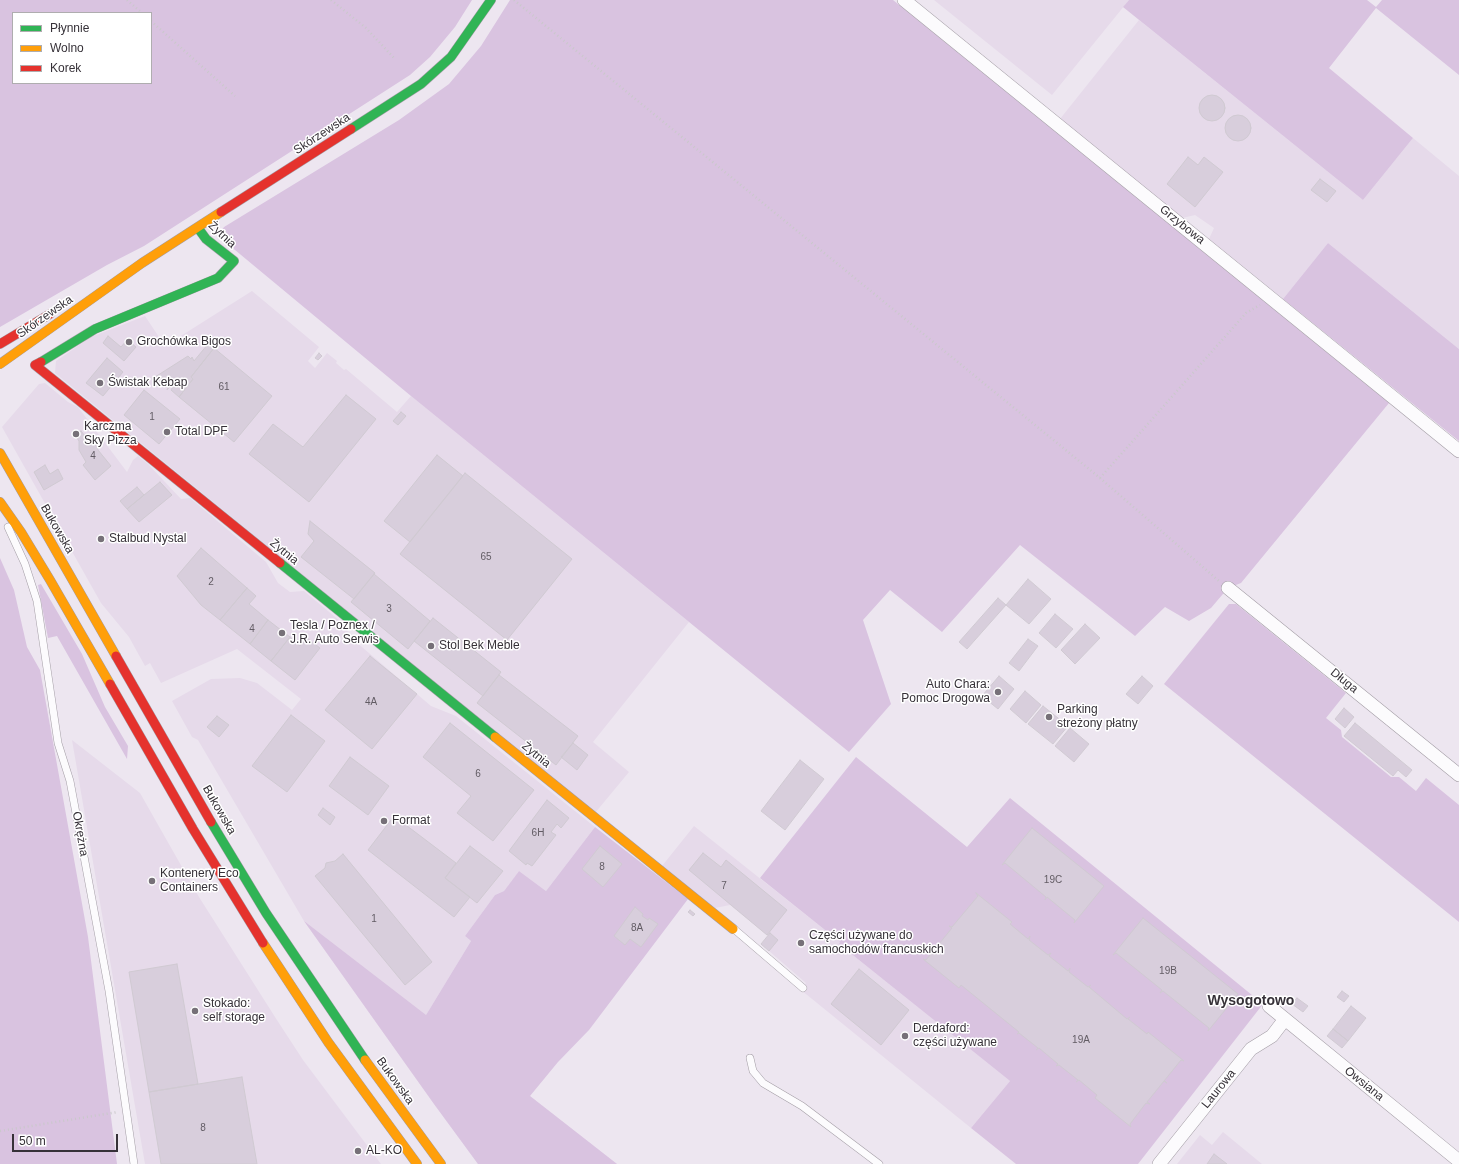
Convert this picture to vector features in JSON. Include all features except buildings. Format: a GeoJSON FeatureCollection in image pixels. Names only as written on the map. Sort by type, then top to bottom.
{"type":"FeatureCollection","features":[{"type":"Feature","properties":{"kind":"street","name":"Skórzewska"},"geometry":{"type":"LineString","coordinates":[[0,344],[142,263],[421,84],[451,56],[491,0]]}},
{"type":"Feature","properties":{"kind":"street","name":"Grzybowa"},"geometry":{"type":"LineString","coordinates":[[904,0],[1459,451]]}},
{"type":"Feature","properties":{"kind":"street","name":"Żytnia"},"geometry":{"type":"LineString","coordinates":[[198,228],[206,239],[234,261],[218,278],[212,282],[26,358],[733,929]]}},
{"type":"Feature","properties":{"kind":"street","name":"Skórzewska"},"geometry":{"type":"LineString","coordinates":[[0,364],[26,358],[142,263]]}},
{"type":"Feature","properties":{"kind":"street","name":"Bukowska"},"geometry":{"type":"LineString","coordinates":[[0,453],[202,807],[262,907],[352,1042],[441,1164]]}},
{"type":"Feature","properties":{"kind":"street"},"geometry":{"type":"LineString","coordinates":[[0,502],[21,532],[50,580],[189,822],[259,937],[328,1042],[417,1164]]}},
{"type":"Feature","properties":{"kind":"street","name":"Długa"},"geometry":{"type":"LineString","coordinates":[[1228,588],[1459,775]]}},
{"type":"Feature","properties":{"kind":"street","name":"Owsiana"},"geometry":{"type":"LineString","coordinates":[[1269,1006],[1459,1161]]}},
{"type":"Feature","properties":{"kind":"street","name":"Laurowa"},"geometry":{"type":"LineString","coordinates":[[1159,1164],[1251,1049],[1272,1036],[1285,1019]]}},
{"type":"Feature","properties":{"kind":"lane","name":"Okrężna"},"geometry":{"type":"LineString","coordinates":[[0,510],[31,580],[37,601],[58,743],[70,781],[109,992],[134,1164]]}},
{"type":"Feature","properties":{"kind":"lane"},"geometry":{"type":"LineString","coordinates":[[733,929],[803,988]]}},
{"type":"Feature","properties":{"kind":"lane"},"geometry":{"type":"LineString","coordinates":[[750,1058],[753,1071],[763,1082],[802,1106],[879,1164]]}},
{"type":"Feature","properties":{"kind":"path"},"geometry":{"type":"LineString","coordinates":[[127,0],[141,12]]}},
{"type":"Feature","properties":{"kind":"path"},"geometry":{"type":"LineString","coordinates":[[331,0],[366,28],[394,58]]}},
{"type":"Feature","properties":{"kind":"path"},"geometry":{"type":"LineString","coordinates":[[514,0],[1100,478],[1228,588]]}},
{"type":"Feature","properties":{"kind":"path"},"geometry":{"type":"LineString","coordinates":[[152,22],[235,96]]}},
{"type":"Feature","properties":{"kind":"path"},"geometry":{"type":"LineString","coordinates":[[1100,478],[1246,313],[1256,309],[1270,297]]}},
{"type":"Feature","properties":{"kind":"path"},"geometry":{"type":"LineString","coordinates":[[0,1131],[126,1111]]}},
{"type":"Feature","properties":{"kind":"shaded area"},"geometry":{"type":"Polygon","coordinates":[[[0,0],[472,0],[455,27],[430,57],[410,75],[144,246],[107,265],[0,327],[0,0]]]}},
{"type":"Feature","properties":{"kind":"shaded area"},"geometry":{"type":"Polygon","coordinates":[[[510,0],[893,0],[1389,403],[1241,583],[1228,588],[1211,608],[1189,621],[1165,607],[1135,636],[1020,545],[942,632],[890,590],[863,620],[891,704],[849,752],[411,396],[229,245],[223,238],[221,232],[224,227],[399,120],[449,84],[481,46],[510,0]]]}},
{"type":"Feature","properties":{"kind":"shaded area"},"geometry":{"type":"Polygon","coordinates":[[[934,0],[1129,0],[1052,95],[934,0]]]}},
{"type":"Feature","properties":{"kind":"shaded area"},"geometry":{"type":"Polygon","coordinates":[[[1129,0],[1367,0],[1376,7],[1382,0],[1459,0],[1459,75],[1376,8],[1329,68],[1413,138],[1363,200],[1123,7],[1129,0]]]}},
{"type":"Feature","properties":{"kind":"shaded area"},"geometry":{"type":"Polygon","coordinates":[[[1139,20],[1363,200],[1413,138],[1459,176],[1459,349],[1328,243],[1283,299],[1209,239],[1214,228],[1195,215],[1182,218],[1060,119],[1139,20]]]}},
{"type":"Feature","properties":{"kind":"shaded area"},"geometry":{"type":"Polygon","coordinates":[[[1328,243],[1459,349],[1459,441],[1283,299],[1328,243]]]}},
{"type":"Feature","properties":{"kind":"shaded area"},"geometry":{"type":"Polygon","coordinates":[[[252,291],[319,347],[308,361],[315,368],[327,353],[337,361],[336,363],[344,370],[346,369],[397,412],[411,396],[689,622],[593,742],[629,772],[595,813],[55,373],[56,361],[91,337],[145,316],[165,346],[252,291]]]}},
{"type":"Feature","properties":{"kind":"shaded area"},"geometry":{"type":"Polygon","coordinates":[[[45,383],[68,402],[78,407],[127,472],[133,460],[138,456],[148,464],[181,499],[190,498],[266,562],[278,583],[290,592],[304,591],[346,626],[349,636],[431,706],[456,716],[595,827],[546,891],[519,871],[504,891],[495,895],[465,936],[471,941],[426,1015],[617,1164],[478,1164],[434,1104],[304,921],[198,740],[192,737],[172,701],[211,679],[240,678],[257,683],[292,710],[301,699],[237,649],[161,683],[150,663],[145,666],[129,637],[101,603],[2,427],[39,384],[45,383]]]}},
{"type":"Feature","properties":{"kind":"shaded area"},"geometry":{"type":"Polygon","coordinates":[[[0,558],[14,590],[27,647],[40,670],[88,937],[117,1164],[0,1164],[0,558]]]}},
{"type":"Feature","properties":{"kind":"shaded area"},"geometry":{"type":"Polygon","coordinates":[[[41,584],[82,654],[105,707],[128,746],[127,759],[57,636],[48,638],[38,585],[41,584]]]}},
{"type":"Feature","properties":{"kind":"shaded area"},"geometry":{"type":"Polygon","coordinates":[[[1229,604],[1236,604],[1346,693],[1326,718],[1341,730],[1342,737],[1391,777],[1399,777],[1416,791],[1426,778],[1459,805],[1459,922],[1164,684],[1229,604]]]}},
{"type":"Feature","properties":{"kind":"shaded area","name":"Stokado: self storage"},"geometry":{"type":"Polygon","coordinates":[[[72,740],[140,793],[199,897],[275,1017],[303,1060],[381,1164],[145,1164],[72,740]]]}},
{"type":"Feature","properties":{"kind":"shaded area"},"geometry":{"type":"Polygon","coordinates":[[[856,757],[967,847],[1010,798],[1263,1004],[1138,1164],[1016,1164],[971,1128],[1010,1081],[839,944],[840,942],[760,878],[856,757]]]}},
{"type":"Feature","properties":{"kind":"shaded area"},"geometry":{"type":"Polygon","coordinates":[[[694,826],[840,942],[839,944],[1010,1081],[971,1128],[801,990],[806,983],[761,944],[768,936],[767,935],[730,905],[715,908],[662,866],[694,826]]]}},
{"type":"Feature","properties":{"kind":"shaded area"},"geometry":{"type":"Polygon","coordinates":[[[595,827],[688,899],[589,1030],[558,1062],[530,1096],[617,1164],[478,1164],[304,921],[426,1015],[471,941],[465,936],[495,895],[504,891],[519,871],[546,891],[595,827]]]}},
{"type":"Feature","properties":{"kind":"shaded area"},"geometry":{"type":"Polygon","coordinates":[[[1223,1132],[1262,1164],[1177,1164],[1200,1135],[1212,1145],[1223,1132]]]}},
{"type":"Feature","properties":{"kind":"traffic: fast"},"geometry":{"type":"LineString","coordinates":[[351,129],[421,84],[451,57],[491,0]]}},
{"type":"Feature","properties":{"kind":"traffic: fast"},"geometry":{"type":"LineString","coordinates":[[41,362],[95,329],[218,278],[234,261],[206,239],[198,228]]}},
{"type":"Feature","properties":{"kind":"traffic: fast"},"geometry":{"type":"LineString","coordinates":[[280,563],[495,737]]}},
{"type":"Feature","properties":{"kind":"traffic: fast"},"geometry":{"type":"LineString","coordinates":[[211,822],[266,913],[365,1060]]}},
{"type":"Feature","properties":{"kind":"traffic: slow"},"geometry":{"type":"LineString","coordinates":[[0,364],[142,263],[221,212]]}},
{"type":"Feature","properties":{"kind":"traffic: slow"},"geometry":{"type":"LineString","coordinates":[[0,453],[116,656]]}},
{"type":"Feature","properties":{"kind":"traffic: slow"},"geometry":{"type":"LineString","coordinates":[[0,502],[21,532],[110,684]]}},
{"type":"Feature","properties":{"kind":"traffic: slow"},"geometry":{"type":"LineString","coordinates":[[495,737],[733,929]]}},
{"type":"Feature","properties":{"kind":"traffic: slow"},"geometry":{"type":"LineString","coordinates":[[263,943],[328,1042],[417,1164]]}},
{"type":"Feature","properties":{"kind":"traffic: slow"},"geometry":{"type":"LineString","coordinates":[[365,1060],[441,1164]]}},
{"type":"Feature","properties":{"kind":"traffic: jam"},"geometry":{"type":"LineString","coordinates":[[221,212],[351,129]]}},
{"type":"Feature","properties":{"kind":"traffic: jam"},"geometry":{"type":"LineString","coordinates":[[0,344],[50,314]]}},
{"type":"Feature","properties":{"kind":"traffic: jam"},"geometry":{"type":"LineString","coordinates":[[41,362],[35,365],[280,563]]}},
{"type":"Feature","properties":{"kind":"traffic: jam"},"geometry":{"type":"LineString","coordinates":[[116,656],[211,822]]}},
{"type":"Feature","properties":{"kind":"traffic: jam"},"geometry":{"type":"LineString","coordinates":[[110,684],[193,829],[263,943]]}},
{"type":"Feature","properties":{"kind":"place","name":"Grochówka Bigos"},"geometry":{"type":"Point","coordinates":[129,342]}},
{"type":"Feature","properties":{"kind":"place","name":"Świstak Kebap"},"geometry":{"type":"Point","coordinates":[100,383]}},
{"type":"Feature","properties":{"kind":"place","name":"Total DPF"},"geometry":{"type":"Point","coordinates":[167,432]}},
{"type":"Feature","properties":{"kind":"place","name":"Karczma Sky Pizza"},"geometry":{"type":"Point","coordinates":[76,434]}},
{"type":"Feature","properties":{"kind":"place","name":"Stalbud Nystal"},"geometry":{"type":"Point","coordinates":[101,539]}},
{"type":"Feature","properties":{"kind":"place","name":"Tesla / Poznex / J.R. Auto Serwis"},"geometry":{"type":"Point","coordinates":[282,633]}},
{"type":"Feature","properties":{"kind":"place","name":"Stol Bek Meble"},"geometry":{"type":"Point","coordinates":[431,646]}},
{"type":"Feature","properties":{"kind":"place","name":"Auto Chara: Pomoc Drogowa"},"geometry":{"type":"Point","coordinates":[998,692]}},
{"type":"Feature","properties":{"kind":"place","name":"Parking streżony płatny"},"geometry":{"type":"Point","coordinates":[1049,717]}},
{"type":"Feature","properties":{"kind":"place","name":"Format"},"geometry":{"type":"Point","coordinates":[384,821]}},
{"type":"Feature","properties":{"kind":"place","name":"Kontenery Eco Containers"},"geometry":{"type":"Point","coordinates":[152,881]}},
{"type":"Feature","properties":{"kind":"place","name":"Części używane do samochodów francuskich"},"geometry":{"type":"Point","coordinates":[801,943]}},
{"type":"Feature","properties":{"kind":"place","name":"Stokado: self storage"},"geometry":{"type":"Point","coordinates":[195,1011]}},
{"type":"Feature","properties":{"kind":"place","name":"Derdaford: części używane"},"geometry":{"type":"Point","coordinates":[905,1036]}},
{"type":"Feature","properties":{"kind":"place","name":"AL-KO"},"geometry":{"type":"Point","coordinates":[358,1151]}},
{"type":"Feature","properties":{"kind":"district","name":"Wysogotowo"},"geometry":{"type":"Point","coordinates":[1251,1001]}}]}
